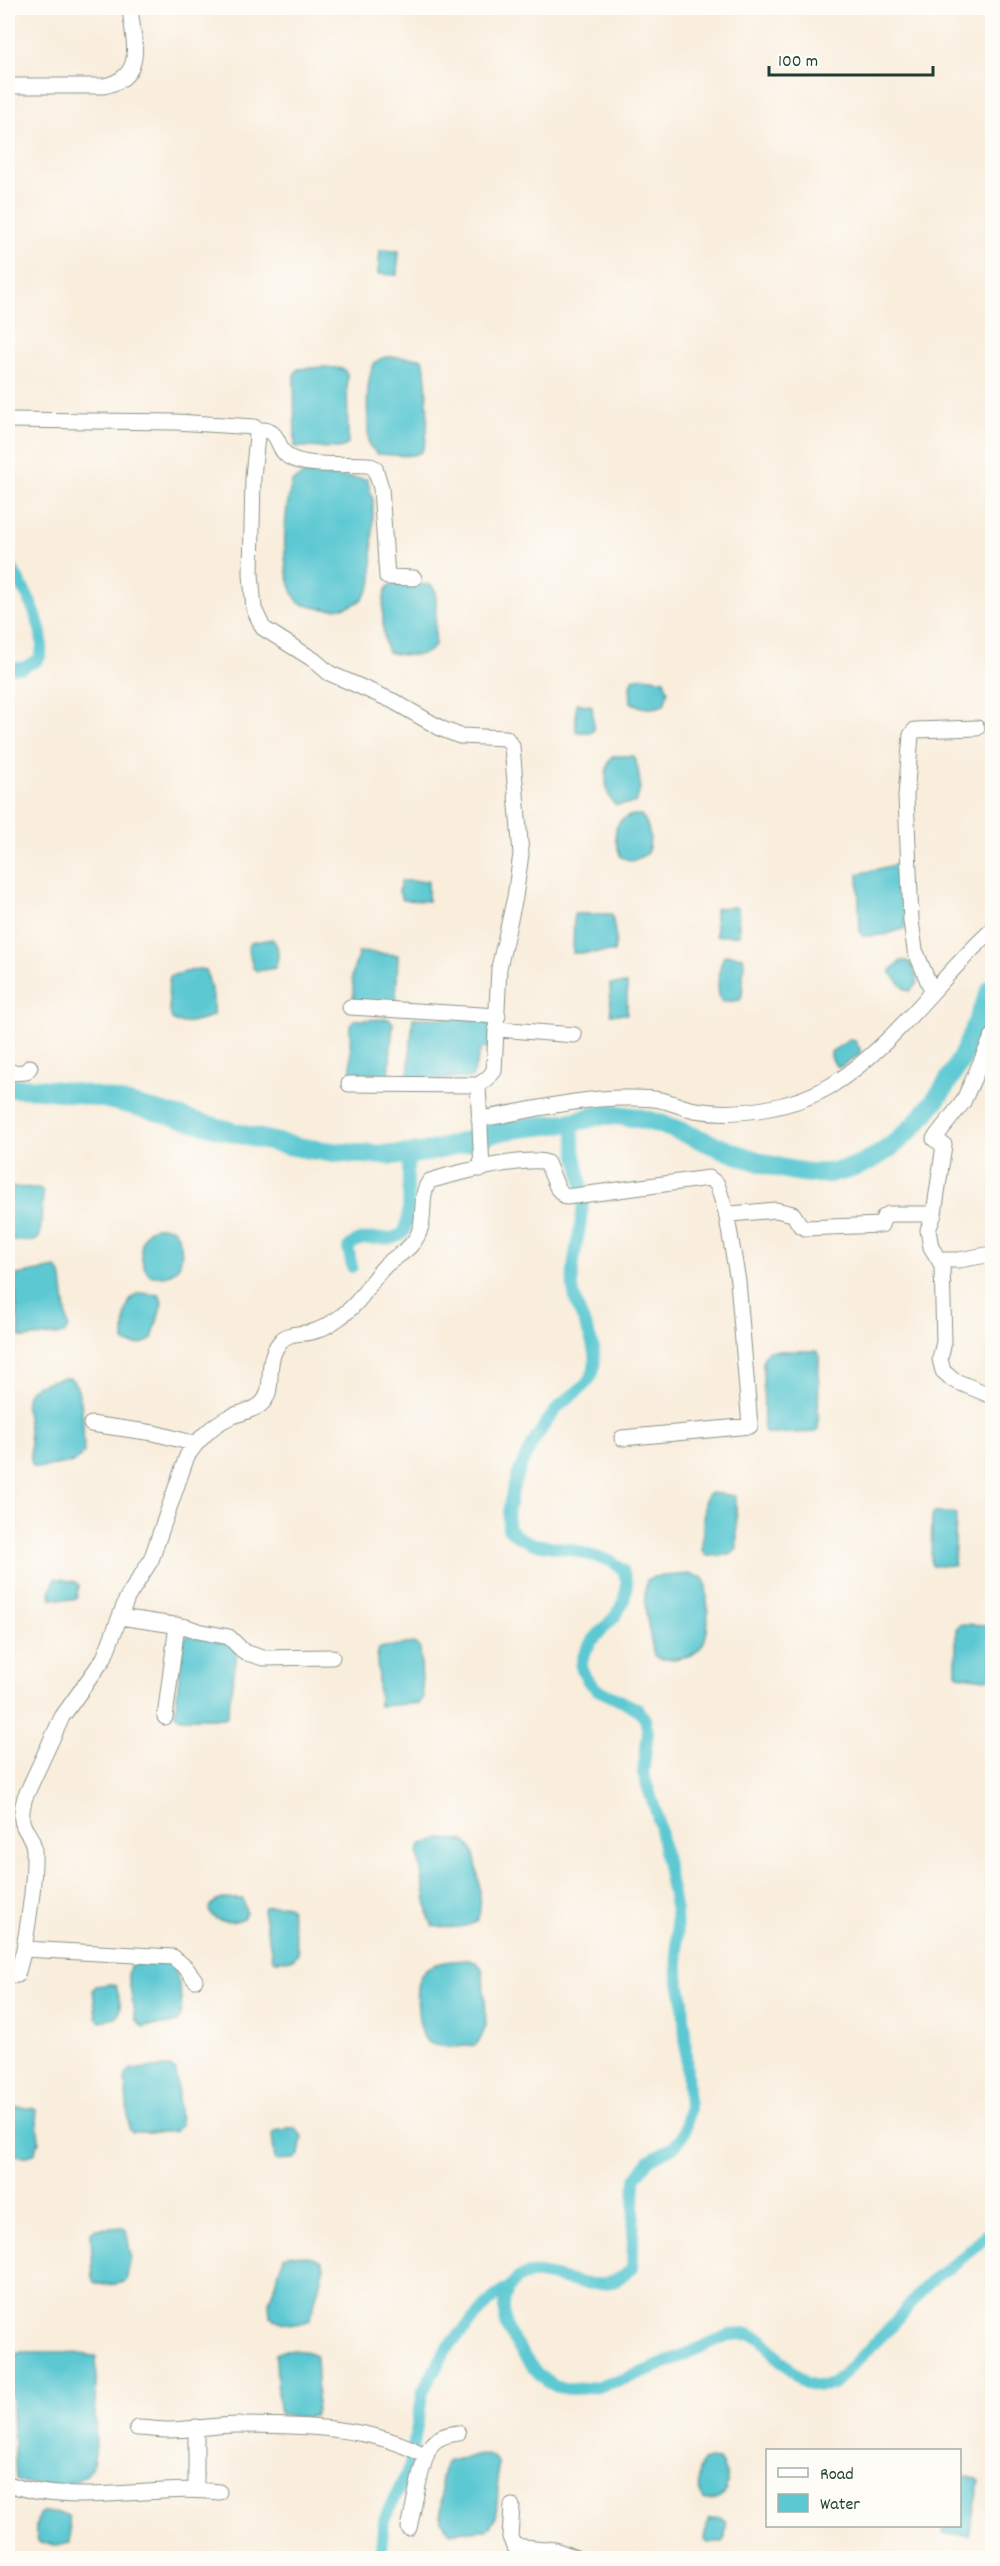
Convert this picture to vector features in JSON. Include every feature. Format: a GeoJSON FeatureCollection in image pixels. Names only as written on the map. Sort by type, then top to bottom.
{"type":"FeatureCollection","features":[{"type":"Feature","properties":{"kind":"street"},"geometry":{"type":"LineString","coordinates":[[8,87],[104,86],[117,83],[128,76],[133,67],[130,8]]}},
{"type":"Feature","properties":{"kind":"street"},"geometry":{"type":"LineString","coordinates":[[8,420],[246,425],[256,430],[271,432],[279,439],[285,453],[296,460],[368,465],[375,468],[381,489],[387,577],[414,579]]}},
{"type":"Feature","properties":{"kind":"street"},"geometry":{"type":"LineString","coordinates":[[256,430],[251,574],[254,609],[263,628],[314,660],[329,673],[393,701],[442,729],[460,736],[506,738],[512,746],[521,854],[515,897],[499,968],[494,1071],[487,1080],[477,1085],[349,1084]]}},
{"type":"Feature","properties":{"kind":"street"},"geometry":{"type":"LineString","coordinates":[[932,991],[915,951],[911,921],[906,796],[911,735],[915,730],[977,728]]}},
{"type":"Feature","properties":{"kind":"street"},"geometry":{"type":"LineString","coordinates":[[479,1124],[581,1101],[619,1098],[660,1100],[697,1110],[733,1111],[761,1110],[795,1101],[831,1086],[877,1052],[961,959],[993,930]]}},
{"type":"Feature","properties":{"kind":"street"},"geometry":{"type":"LineString","coordinates":[[350,1006],[497,1023],[574,1035]]}},
{"type":"Feature","properties":{"kind":"street"},"geometry":{"type":"LineString","coordinates":[[993,1037],[963,1102],[934,1139],[944,1145],[934,1214],[928,1230],[931,1247],[942,1265],[944,1342],[940,1359],[943,1371],[953,1380],[993,1396]]}},
{"type":"Feature","properties":{"kind":"street"},"geometry":{"type":"LineString","coordinates":[[8,1073],[26,1072],[30,1067]]}},
{"type":"Feature","properties":{"kind":"street"},"geometry":{"type":"LineString","coordinates":[[477,1085],[482,1168]]}},
{"type":"Feature","properties":{"kind":"street"},"geometry":{"type":"LineString","coordinates":[[8,1977],[17,1976],[24,1949],[34,1879],[32,1836],[22,1822],[25,1797],[62,1718],[104,1658],[127,1598],[151,1560],[187,1456],[196,1444],[218,1424],[229,1417],[252,1409],[266,1399],[270,1387],[268,1369],[271,1359],[284,1338],[319,1330],[343,1314],[355,1305],[381,1269],[409,1247],[422,1227],[425,1190],[430,1181],[523,1160],[543,1160],[551,1169],[558,1189],[566,1197],[571,1198],[709,1178],[717,1184],[726,1212],[738,1281],[750,1426],[622,1438]]}},
{"type":"Feature","properties":{"kind":"street"},"geometry":{"type":"LineString","coordinates":[[726,1212],[731,1214],[776,1210],[793,1214],[800,1225],[811,1228],[852,1225],[874,1227],[880,1225],[884,1217],[889,1214],[934,1214]]}},
{"type":"Feature","properties":{"kind":"street"},"geometry":{"type":"LineString","coordinates":[[939,1260],[959,1260],[993,1254]]}},
{"type":"Feature","properties":{"kind":"street"},"geometry":{"type":"LineString","coordinates":[[91,1424],[154,1433],[196,1444]]}},
{"type":"Feature","properties":{"kind":"street"},"geometry":{"type":"LineString","coordinates":[[120,1617],[177,1625],[229,1637],[244,1652],[263,1659],[332,1657]]}},
{"type":"Feature","properties":{"kind":"street"},"geometry":{"type":"LineString","coordinates":[[165,1717],[177,1625]]}},
{"type":"Feature","properties":{"kind":"street"},"geometry":{"type":"LineString","coordinates":[[24,1949],[173,1957],[195,1980]]}},
{"type":"Feature","properties":{"kind":"street"},"geometry":{"type":"LineString","coordinates":[[137,2428],[170,2430],[237,2425],[303,2428],[365,2434],[398,2444],[423,2455]]}},
{"type":"Feature","properties":{"kind":"street"},"geometry":{"type":"LineString","coordinates":[[196,2427],[196,2489]]}},
{"type":"Feature","properties":{"kind":"street"},"geometry":{"type":"LineString","coordinates":[[409,2528],[423,2455],[440,2438],[458,2433]]}},
{"type":"Feature","properties":{"kind":"street"},"geometry":{"type":"LineString","coordinates":[[8,2484],[19,2488],[59,2493],[124,2494],[196,2489],[219,2492]]}},
{"type":"Feature","properties":{"kind":"street"},"geometry":{"type":"LineString","coordinates":[[512,2506],[510,2537],[514,2546],[555,2550],[576,2559]]}},
{"type":"Feature","properties":{"kind":"water"},"geometry":{"type":"Polygon","coordinates":[[[380,250],[399,251],[397,275],[378,274],[380,250]]]}},
{"type":"Feature","properties":{"kind":"water"},"geometry":{"type":"Polygon","coordinates":[[[387,357],[420,358],[424,362],[428,411],[426,438],[419,453],[404,456],[377,454],[369,445],[369,379],[375,363],[387,357]]]}},
{"type":"Feature","properties":{"kind":"water"},"geometry":{"type":"Polygon","coordinates":[[[324,367],[344,369],[347,375],[348,444],[341,448],[295,447],[294,375],[298,369],[324,367]]]}},
{"type":"Feature","properties":{"kind":"water"},"geometry":{"type":"Polygon","coordinates":[[[304,474],[367,479],[373,500],[372,581],[367,592],[352,605],[331,609],[309,606],[299,603],[292,591],[285,561],[285,527],[292,482],[304,474]]]}},
{"type":"Feature","properties":{"kind":"water"},"geometry":{"type":"Polygon","coordinates":[[[397,583],[431,585],[436,592],[435,645],[426,653],[401,655],[388,652],[383,631],[383,603],[387,588],[397,583]]]}},
{"type":"Feature","properties":{"kind":"water"},"geometry":{"type":"Polygon","coordinates":[[[644,677],[664,680],[668,691],[664,705],[647,708],[631,702],[632,679],[644,677]]]}},
{"type":"Feature","properties":{"kind":"water"},"geometry":{"type":"Polygon","coordinates":[[[576,703],[592,706],[594,729],[592,732],[576,732],[576,703]]]}},
{"type":"Feature","properties":{"kind":"water"},"geometry":{"type":"Polygon","coordinates":[[[613,756],[633,756],[640,780],[635,803],[616,805],[609,795],[606,774],[613,756]]]}},
{"type":"Feature","properties":{"kind":"water"},"geometry":{"type":"Polygon","coordinates":[[[641,815],[644,819],[650,839],[647,854],[632,861],[621,857],[615,837],[617,825],[626,817],[641,815]]]}},
{"type":"Feature","properties":{"kind":"water"},"geometry":{"type":"Polygon","coordinates":[[[894,865],[901,868],[905,892],[905,928],[885,935],[863,936],[860,931],[858,874],[894,865]]]}},
{"type":"Feature","properties":{"kind":"water"},"geometry":{"type":"Polygon","coordinates":[[[401,881],[428,881],[428,901],[403,900],[399,892],[401,881]]]}},
{"type":"Feature","properties":{"kind":"water"},"geometry":{"type":"Polygon","coordinates":[[[735,907],[738,909],[739,935],[716,936],[715,910],[735,907]]]}},
{"type":"Feature","properties":{"kind":"water"},"geometry":{"type":"Polygon","coordinates":[[[574,914],[612,914],[616,939],[614,952],[573,953],[574,914]]]}},
{"type":"Feature","properties":{"kind":"water"},"geometry":{"type":"Polygon","coordinates":[[[272,939],[278,953],[275,968],[257,971],[253,968],[248,947],[250,943],[272,939]]]}},
{"type":"Feature","properties":{"kind":"water"},"geometry":{"type":"Polygon","coordinates":[[[359,952],[398,955],[396,999],[392,1004],[354,1001],[352,975],[359,952]]]}},
{"type":"Feature","properties":{"kind":"water"},"geometry":{"type":"Polygon","coordinates":[[[724,956],[743,957],[742,995],[740,1000],[722,1002],[718,986],[719,973],[724,956]]]}},
{"type":"Feature","properties":{"kind":"water"},"geometry":{"type":"Polygon","coordinates":[[[901,961],[911,964],[918,982],[910,991],[906,990],[891,973],[891,970],[901,961]]]}},
{"type":"Feature","properties":{"kind":"water"},"geometry":{"type":"Polygon","coordinates":[[[198,969],[206,970],[213,997],[213,1015],[190,1022],[175,1022],[170,1012],[168,991],[170,976],[198,969]]]}},
{"type":"Feature","properties":{"kind":"water"},"geometry":{"type":"Polygon","coordinates":[[[610,984],[627,984],[627,1014],[611,1014],[610,984]]]}},
{"type":"Feature","properties":{"kind":"water"},"geometry":{"type":"Polygon","coordinates":[[[413,1018],[490,1019],[491,1047],[481,1049],[472,1078],[411,1079],[408,1076],[413,1018]]]}},
{"type":"Feature","properties":{"kind":"water"},"geometry":{"type":"Polygon","coordinates":[[[389,1019],[393,1023],[389,1072],[385,1077],[356,1078],[351,1075],[350,1025],[354,1020],[389,1019]]]}},
{"type":"Feature","properties":{"kind":"water"},"geometry":{"type":"Polygon","coordinates":[[[849,1040],[855,1041],[860,1054],[840,1067],[836,1066],[831,1052],[849,1040]]]}},
{"type":"Feature","properties":{"kind":"water"},"geometry":{"type":"Polygon","coordinates":[[[8,1187],[39,1188],[43,1192],[40,1236],[35,1241],[8,1241],[8,1187]]]}},
{"type":"Feature","properties":{"kind":"water"},"geometry":{"type":"Polygon","coordinates":[[[156,1227],[171,1228],[176,1232],[181,1248],[179,1266],[173,1273],[163,1276],[149,1275],[141,1255],[145,1235],[156,1227]]]}},
{"type":"Feature","properties":{"kind":"water"},"geometry":{"type":"Polygon","coordinates":[[[56,1268],[61,1273],[68,1328],[64,1334],[23,1338],[20,1336],[14,1284],[17,1275],[56,1268]]]}},
{"type":"Feature","properties":{"kind":"water"},"geometry":{"type":"Polygon","coordinates":[[[140,1293],[160,1295],[162,1303],[152,1339],[146,1343],[125,1343],[127,1306],[134,1296],[140,1293]]]}},
{"type":"Feature","properties":{"kind":"water"},"geometry":{"type":"Polygon","coordinates":[[[769,1351],[817,1351],[819,1354],[818,1429],[816,1432],[770,1434],[764,1432],[763,1360],[769,1351]]]}},
{"type":"Feature","properties":{"kind":"water"},"geometry":{"type":"Polygon","coordinates":[[[61,1378],[70,1378],[78,1391],[81,1401],[84,1453],[74,1462],[38,1468],[33,1466],[31,1461],[25,1402],[30,1391],[35,1387],[61,1378]]]}},
{"type":"Feature","properties":{"kind":"water"},"geometry":{"type":"Polygon","coordinates":[[[711,1493],[736,1496],[737,1547],[730,1555],[707,1556],[702,1550],[704,1503],[707,1495],[711,1493]]]}},
{"type":"Feature","properties":{"kind":"water"},"geometry":{"type":"Polygon","coordinates":[[[934,1513],[954,1513],[956,1515],[954,1565],[932,1566],[932,1517],[934,1513]]]}},
{"type":"Feature","properties":{"kind":"water"},"geometry":{"type":"Polygon","coordinates":[[[691,1574],[703,1578],[706,1584],[708,1627],[706,1637],[702,1646],[695,1653],[678,1658],[657,1658],[654,1655],[647,1618],[645,1589],[647,1580],[653,1577],[691,1574]]]}},
{"type":"Feature","properties":{"kind":"water"},"geometry":{"type":"Polygon","coordinates":[[[55,1578],[76,1582],[79,1586],[76,1598],[73,1600],[52,1598],[50,1593],[55,1578]]]}},
{"type":"Feature","properties":{"kind":"water"},"geometry":{"type":"Polygon","coordinates":[[[959,1624],[992,1625],[992,1678],[958,1675],[956,1672],[956,1629],[959,1624]]]}},
{"type":"Feature","properties":{"kind":"water"},"geometry":{"type":"Polygon","coordinates":[[[188,1636],[234,1645],[237,1654],[227,1717],[180,1718],[175,1714],[183,1639],[188,1636]]]}},
{"type":"Feature","properties":{"kind":"water"},"geometry":{"type":"Polygon","coordinates":[[[414,1643],[420,1648],[423,1699],[420,1703],[379,1706],[377,1657],[379,1648],[414,1643]]]}},
{"type":"Feature","properties":{"kind":"water"},"geometry":{"type":"Polygon","coordinates":[[[437,1839],[462,1840],[472,1850],[478,1876],[480,1909],[475,1922],[466,1926],[433,1926],[429,1917],[418,1853],[420,1846],[437,1839]]]}},
{"type":"Feature","properties":{"kind":"water"},"geometry":{"type":"Polygon","coordinates":[[[219,1899],[243,1899],[246,1913],[243,1918],[228,1922],[215,1918],[210,1909],[212,1904],[219,1899]]]}},
{"type":"Feature","properties":{"kind":"water"},"geometry":{"type":"Polygon","coordinates":[[[288,1906],[291,1910],[298,1953],[293,1959],[276,1961],[273,1959],[263,1910],[264,1907],[288,1906]]]}},
{"type":"Feature","properties":{"kind":"water"},"geometry":{"type":"Polygon","coordinates":[[[469,1960],[482,1968],[486,2009],[481,2039],[475,2045],[451,2047],[428,2042],[424,2037],[419,2019],[418,1985],[421,1976],[424,1971],[434,1965],[469,1960]]]}},
{"type":"Feature","properties":{"kind":"water"},"geometry":{"type":"Polygon","coordinates":[[[140,1963],[172,1963],[177,1975],[181,2003],[181,2011],[176,2022],[143,2027],[135,2019],[128,1973],[130,1966],[140,1963]]]}},
{"type":"Feature","properties":{"kind":"water"},"geometry":{"type":"Polygon","coordinates":[[[110,1984],[116,1986],[120,2010],[116,2018],[100,2021],[96,2017],[93,1990],[96,1986],[110,1984]]]}},
{"type":"Feature","properties":{"kind":"water"},"geometry":{"type":"Polygon","coordinates":[[[170,2067],[176,2071],[180,2126],[174,2132],[132,2132],[129,2129],[125,2078],[127,2073],[132,2069],[170,2067]]]}},
{"type":"Feature","properties":{"kind":"water"},"geometry":{"type":"Polygon","coordinates":[[[8,2107],[36,2110],[39,2141],[34,2154],[8,2155],[8,2107]]]}},
{"type":"Feature","properties":{"kind":"water"},"geometry":{"type":"Polygon","coordinates":[[[296,2128],[302,2137],[299,2155],[294,2159],[275,2160],[272,2136],[274,2131],[296,2128]]]}},
{"type":"Feature","properties":{"kind":"water"},"geometry":{"type":"Polygon","coordinates":[[[123,2227],[126,2229],[131,2257],[126,2281],[110,2285],[93,2282],[91,2232],[95,2229],[123,2227]]]}},
{"type":"Feature","properties":{"kind":"water"},"geometry":{"type":"Polygon","coordinates":[[[289,2254],[313,2257],[322,2261],[324,2267],[310,2320],[295,2324],[280,2322],[270,2316],[269,2302],[284,2256],[289,2254]]]}},
{"type":"Feature","properties":{"kind":"water"},"geometry":{"type":"Polygon","coordinates":[[[283,2351],[305,2351],[316,2357],[317,2405],[313,2416],[297,2418],[279,2413],[276,2354],[283,2351]]]}},
{"type":"Feature","properties":{"kind":"water"},"geometry":{"type":"Polygon","coordinates":[[[22,2352],[67,2352],[96,2358],[96,2447],[90,2470],[82,2478],[70,2483],[53,2485],[16,2479],[9,2360],[13,2355],[22,2352]]]}},
{"type":"Feature","properties":{"kind":"water"},"geometry":{"type":"Polygon","coordinates":[[[487,2454],[497,2462],[497,2509],[491,2525],[486,2530],[450,2532],[441,2522],[441,2476],[444,2466],[448,2461],[487,2454]]]}},
{"type":"Feature","properties":{"kind":"water"},"geometry":{"type":"Polygon","coordinates":[[[719,2460],[727,2481],[724,2493],[720,2497],[704,2500],[699,2491],[698,2475],[703,2461],[719,2460]]]}},
{"type":"Feature","properties":{"kind":"water"},"geometry":{"type":"Polygon","coordinates":[[[961,2476],[977,2478],[979,2481],[969,2536],[943,2534],[942,2527],[961,2527],[961,2476]]]}},
{"type":"Feature","properties":{"kind":"water"},"geometry":{"type":"Polygon","coordinates":[[[43,2512],[69,2515],[70,2542],[57,2545],[38,2543],[36,2525],[39,2514],[43,2512]]]}},
{"type":"Feature","properties":{"kind":"water"},"geometry":{"type":"Polygon","coordinates":[[[720,2518],[726,2522],[725,2539],[722,2543],[708,2543],[705,2540],[708,2519],[720,2518]]]}},
{"type":"Feature","properties":{"kind":"waterway"},"geometry":{"type":"LineString","coordinates":[[8,562],[34,610],[39,624],[42,649],[38,660],[22,668],[8,668]]}},
{"type":"Feature","properties":{"kind":"waterway"},"geometry":{"type":"LineString","coordinates":[[8,1088],[90,1095],[291,1146],[367,1154],[426,1152],[510,1129],[576,1121],[600,1115],[620,1115],[651,1121],[736,1154],[778,1167],[811,1173],[836,1172],[859,1165],[881,1154],[919,1121],[935,1101],[961,1059],[992,988]]}},
{"type":"Feature","properties":{"kind":"waterway"},"geometry":{"type":"LineString","coordinates":[[575,1122],[574,1142],[583,1199],[574,1259],[573,1283],[576,1303],[591,1339],[594,1368],[583,1386],[555,1411],[529,1451],[515,1481],[508,1512],[508,1528],[518,1537],[534,1544],[569,1549],[611,1561],[623,1570],[627,1583],[624,1601],[617,1614],[591,1642],[584,1654],[581,1667],[587,1680],[598,1690],[638,1709],[645,1719],[648,1732],[643,1773],[657,1815],[676,1911],[678,1977],[683,2001],[689,2109],[684,2133],[675,2146],[649,2160],[635,2179],[632,2268],[616,2279],[600,2284],[536,2274],[524,2275],[513,2283],[506,2296],[504,2311],[507,2326],[521,2351],[540,2375],[551,2384],[568,2389],[589,2388],[614,2382],[666,2363],[729,2335],[749,2334],[762,2339],[779,2359],[806,2383],[818,2386],[832,2385],[892,2326],[929,2282],[962,2258],[992,2230]]}},
{"type":"Feature","properties":{"kind":"waterway"},"geometry":{"type":"LineString","coordinates":[[352,1267],[348,1248],[354,1243],[368,1239],[391,1238],[404,1232],[408,1213],[410,1153]]}},
{"type":"Feature","properties":{"kind":"waterway"},"geometry":{"type":"LineString","coordinates":[[380,2558],[384,2520],[409,2468],[423,2391],[447,2348],[493,2298],[511,2286]]}}]}
